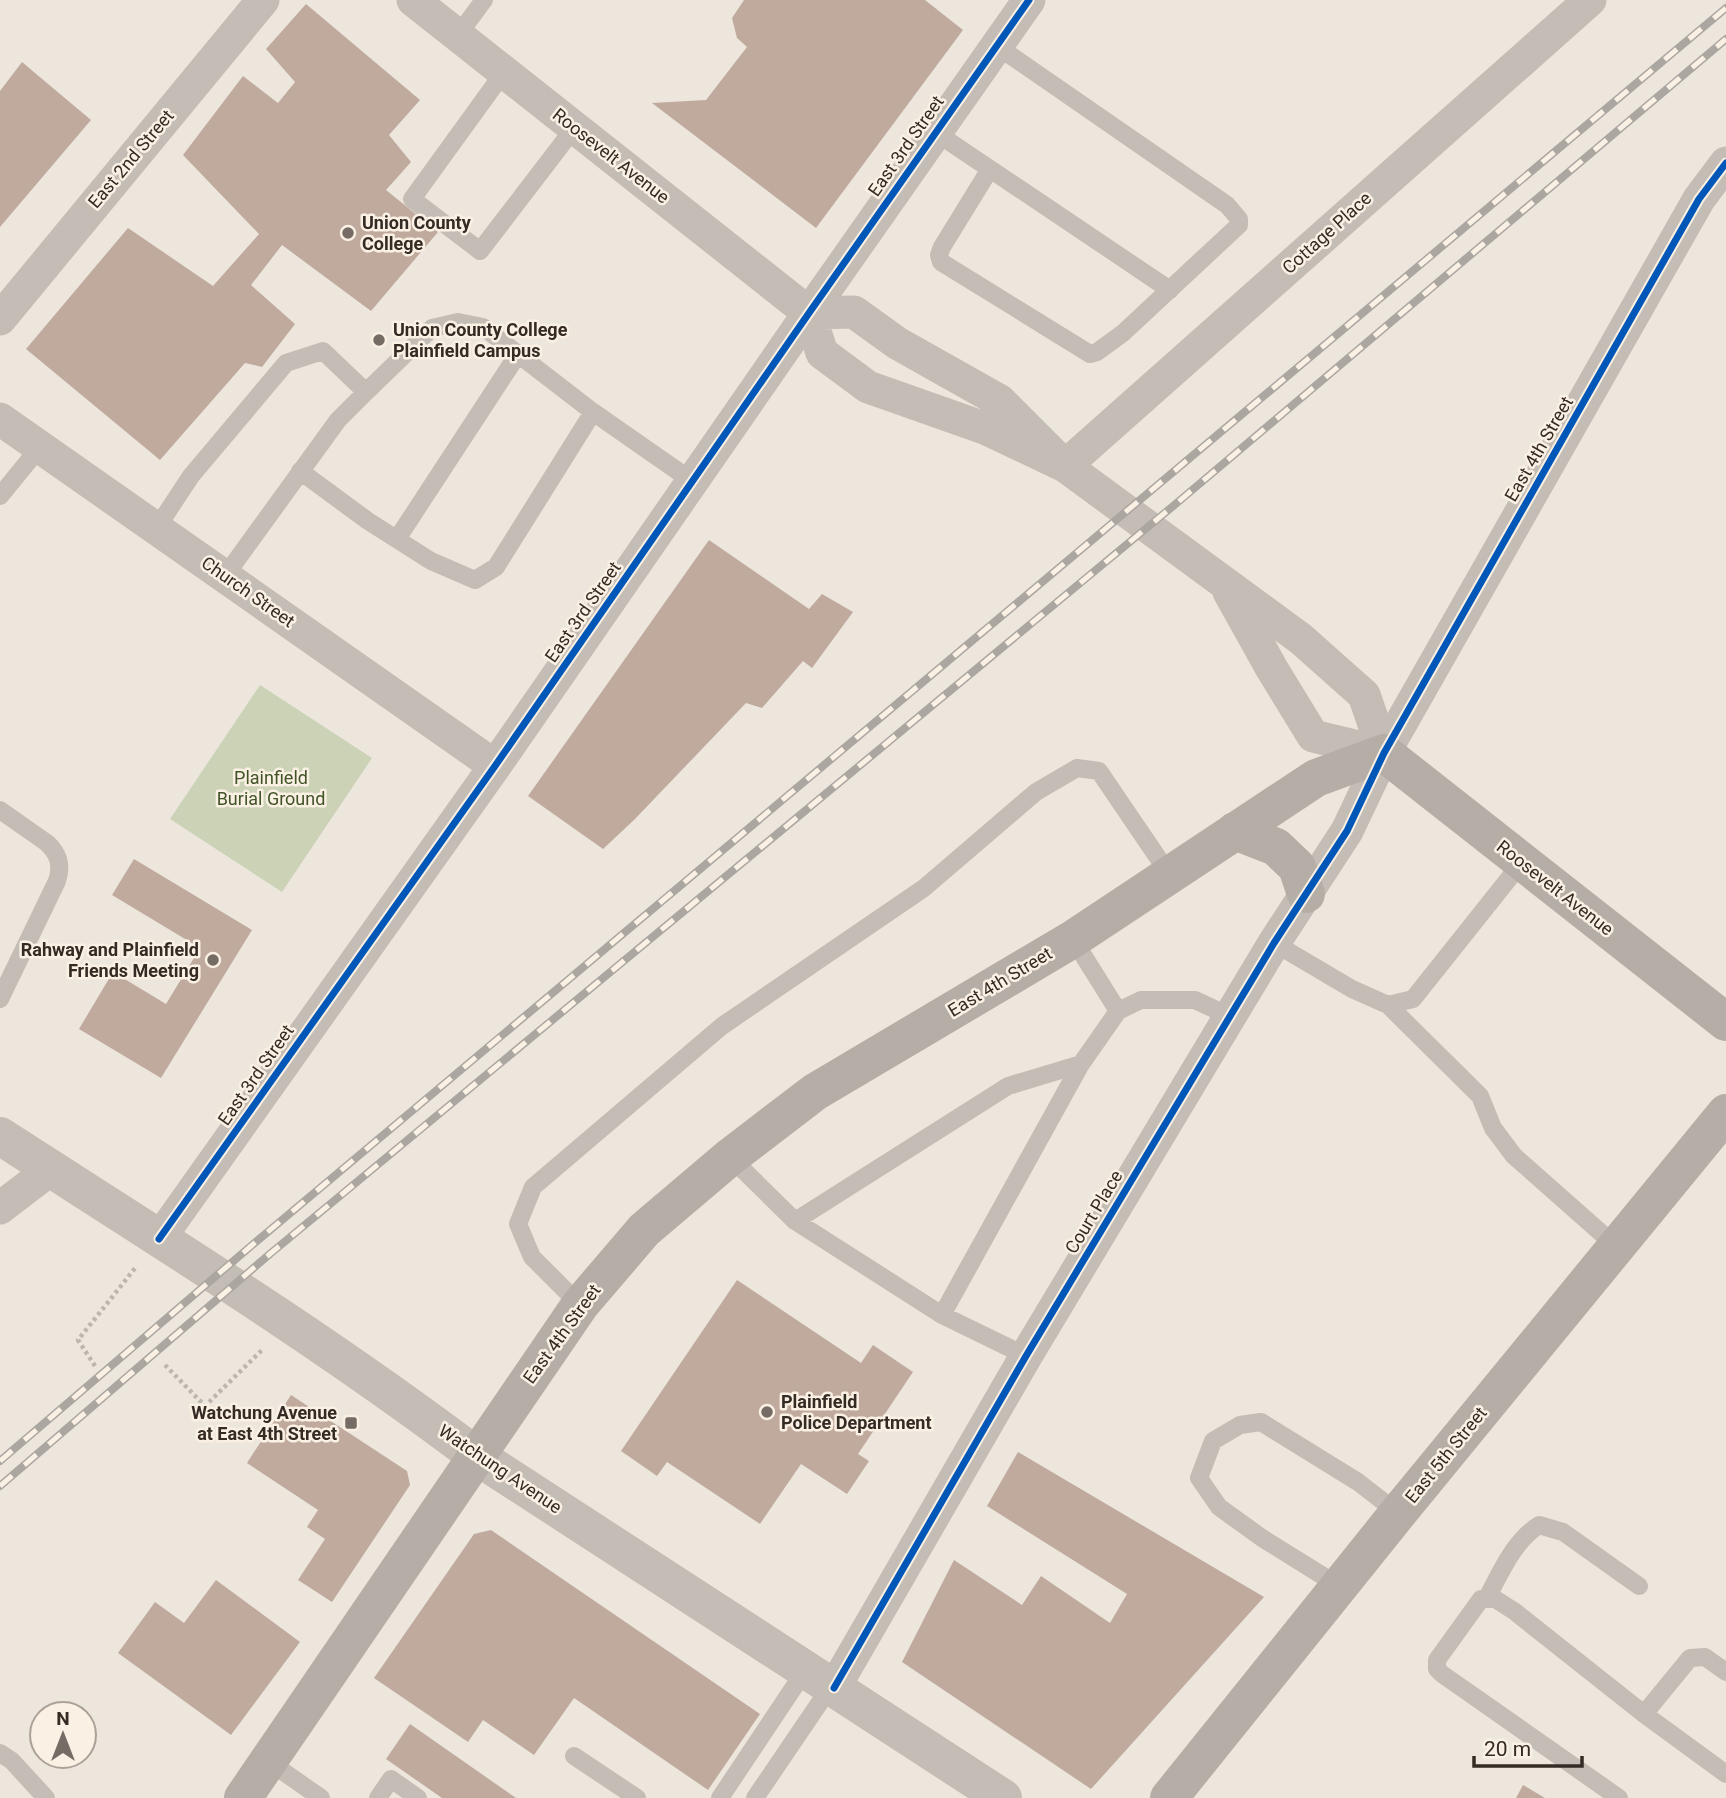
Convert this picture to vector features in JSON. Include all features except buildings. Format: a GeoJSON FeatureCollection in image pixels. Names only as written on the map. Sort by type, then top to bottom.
{"type":"FeatureCollection","features":[{"type":"Feature","properties":{"kind":"main road","name":"East 4th Street"},"geometry":{"type":"LineString","coordinates":[[243,1798],[580,1305],[644,1230],[730,1157],[815,1092],[1073,939],[1316,778],[1384,753]]}},
{"type":"Feature","properties":{"kind":"main road","name":"Roosevelt Avenue"},"geometry":{"type":"LineString","coordinates":[[1384,753],[1726,1022]]}},
{"type":"Feature","properties":{"kind":"main road"},"geometry":{"type":"LineString","coordinates":[[1235,831],[1276,847],[1297,867],[1306,894]]}},
{"type":"Feature","properties":{"kind":"main road","name":"East 5th Street"},"geometry":{"type":"LineString","coordinates":[[1169,1798],[1398,1513],[1726,1113]]}},
{"type":"Feature","properties":{"kind":"street","name":"East 2nd Street"},"geometry":{"type":"LineString","coordinates":[[0,319],[263,0]]}},
{"type":"Feature","properties":{"kind":"street","name":"Roosevelt Avenue"},"geometry":{"type":"LineString","coordinates":[[413,0],[809,313],[822,353],[868,387],[987,429],[1065,466]]}},
{"type":"Feature","properties":{"kind":"street","name":"East 3rd Street"},"geometry":{"type":"LineString","coordinates":[[159,1239],[495,766],[1029,0]]}},
{"type":"Feature","properties":{"kind":"street","name":"Cottage Place"},"geometry":{"type":"LineString","coordinates":[[1065,466],[1590,0]]}},
{"type":"Feature","properties":{"kind":"street","name":"East 4th Street"},"geometry":{"type":"LineString","coordinates":[[1384,753],[1699,199],[1726,163]]}},
{"type":"Feature","properties":{"kind":"street","name":"Roosevelt Avenue"},"geometry":{"type":"LineString","coordinates":[[809,313],[855,312],[897,343],[1000,401],[1065,466],[1301,639],[1364,695],[1384,753]]}},
{"type":"Feature","properties":{"kind":"street","name":"Church Street"},"geometry":{"type":"LineString","coordinates":[[0,419],[495,766]]}},
{"type":"Feature","properties":{"kind":"street","name":"Roosevelt Avenue"},"geometry":{"type":"LineString","coordinates":[[1224,583],[1313,736],[1384,753]]}},
{"type":"Feature","properties":{"kind":"street","name":"Court Place"},"geometry":{"type":"LineString","coordinates":[[823,1681],[1026,1356],[1274,943],[1347,831],[1384,753]]}},
{"type":"Feature","properties":{"kind":"street","name":"Watchung Avenue"},"geometry":{"type":"LineString","coordinates":[[0,1136],[399,1398],[475,1455],[1003,1798]]}},
{"type":"Feature","properties":{"kind":"street"},"geometry":{"type":"LineString","coordinates":[[0,1208],[51,1169]]}},
{"type":"Feature","properties":{"kind":"lane"},"geometry":{"type":"LineString","coordinates":[[458,36],[484,0]]}},
{"type":"Feature","properties":{"kind":"lane"},"geometry":{"type":"LineString","coordinates":[[990,169],[942,247],[939,255],[941,262],[1090,354],[1097,352],[1123,332],[1237,229],[1239,219],[1227,205],[997,46]]}},
{"type":"Feature","properties":{"kind":"lane"},"geometry":{"type":"LineString","coordinates":[[504,72],[412,199],[480,251],[575,127]]}},
{"type":"Feature","properties":{"kind":"lane"},"geometry":{"type":"LineString","coordinates":[[935,132],[1170,290]]}},
{"type":"Feature","properties":{"kind":"lane"},"geometry":{"type":"LineString","coordinates":[[225,576],[338,419],[432,328],[458,322],[483,327],[593,412],[692,481]]}},
{"type":"Feature","properties":{"kind":"lane"},"geometry":{"type":"LineString","coordinates":[[156,529],[191,476],[286,363],[323,351],[366,392]]}},
{"type":"Feature","properties":{"kind":"lane"},"geometry":{"type":"LineString","coordinates":[[397,539],[518,354]]}},
{"type":"Feature","properties":{"kind":"lane"},"geometry":{"type":"LineString","coordinates":[[300,471],[368,521],[431,561],[475,580],[496,566],[593,412]]}},
{"type":"Feature","properties":{"kind":"lane"},"geometry":{"type":"LineString","coordinates":[[0,496],[40,447]]}},
{"type":"Feature","properties":{"kind":"lane"},"geometry":{"type":"LineString","coordinates":[[580,1305],[532,1257],[518,1224],[533,1187],[722,1026],[923,888],[1037,792],[1077,768],[1099,771],[1169,874]]}},
{"type":"Feature","properties":{"kind":"lane"},"geometry":{"type":"LineString","coordinates":[[0,810],[47,843],[58,856],[60,865],[57,881],[0,999]]}},
{"type":"Feature","properties":{"kind":"lane"},"geometry":{"type":"LineString","coordinates":[[1388,1005],[1413,999],[1522,862]]}},
{"type":"Feature","properties":{"kind":"lane"},"geometry":{"type":"LineString","coordinates":[[1073,939],[1118,1011]]}},
{"type":"Feature","properties":{"kind":"lane"},"geometry":{"type":"LineString","coordinates":[[1274,943],[1352,989],[1388,1005],[1480,1096],[1493,1128],[1514,1156],[1617,1247]]}},
{"type":"Feature","properties":{"kind":"lane"},"geometry":{"type":"LineString","coordinates":[[942,1315],[1081,1064],[1118,1011],[1141,1000],[1195,1000],[1229,1016]]}},
{"type":"Feature","properties":{"kind":"lane"},"geometry":{"type":"LineString","coordinates":[[795,1221],[1008,1086],[1081,1064]]}},
{"type":"Feature","properties":{"kind":"lane"},"geometry":{"type":"LineString","coordinates":[[730,1157],[795,1221],[942,1315],[1026,1356]]}},
{"type":"Feature","properties":{"kind":"lane"},"geometry":{"type":"LineString","coordinates":[[1339,1586],[1262,1538],[1219,1507],[1199,1478],[1213,1441],[1240,1425],[1261,1422],[1358,1482],[1398,1513]]}},
{"type":"Feature","properties":{"kind":"lane"},"geometry":{"type":"LineString","coordinates":[[1487,1598],[1511,1554],[1529,1531],[1539,1525],[1563,1532],[1639,1586]]}},
{"type":"Feature","properties":{"kind":"lane"},"geometry":{"type":"LineString","coordinates":[[1619,1798],[1437,1670],[1437,1660],[1481,1599],[1495,1599],[1514,1611],[1644,1714],[1726,1774]]}},
{"type":"Feature","properties":{"kind":"lane"},"geometry":{"type":"LineString","coordinates":[[1644,1714],[1690,1658],[1705,1657],[1726,1672]]}},
{"type":"Feature","properties":{"kind":"lane"},"geometry":{"type":"LineString","coordinates":[[720,1798],[823,1681]]}},
{"type":"Feature","properties":{"kind":"lane"},"geometry":{"type":"LineString","coordinates":[[755,1798],[823,1681]]}},
{"type":"Feature","properties":{"kind":"lane"},"geometry":{"type":"LineString","coordinates":[[0,1753],[12,1761],[46,1798]]}},
{"type":"Feature","properties":{"kind":"lane"},"geometry":{"type":"LineString","coordinates":[[574,1756],[637,1798]]}},
{"type":"Feature","properties":{"kind":"lane"},"geometry":{"type":"LineString","coordinates":[[268,1761],[321,1798]]}},
{"type":"Feature","properties":{"kind":"lane"},"geometry":{"type":"LineString","coordinates":[[377,1798],[391,1779],[418,1798]]}},
{"type":"Feature","properties":{"kind":"path"},"geometry":{"type":"LineString","coordinates":[[94,1366],[78,1340],[159,1239]]}},
{"type":"Feature","properties":{"kind":"path"},"geometry":{"type":"LineString","coordinates":[[165,1365],[205,1406],[288,1324]]}},
{"type":"Feature","properties":{"kind":"green space","name":"Plainfield Burial Ground"},"geometry":{"type":"Polygon","coordinates":[[[260,685],[372,758],[282,892],[170,819],[260,685]]]}},
{"type":"Feature","properties":{"kind":"railway"},"geometry":{"type":"LineString","coordinates":[[0,1461],[251,1246],[1726,8]]}},
{"type":"Feature","properties":{"kind":"railway"},"geometry":{"type":"LineString","coordinates":[[0,1486],[271,1253],[1178,502],[1726,39]]}},
{"type":"Feature","properties":{"kind":"cycle path"},"geometry":{"type":"LineString","coordinates":[[159,1239],[495,766],[1029,0]]}},
{"type":"Feature","properties":{"kind":"cycle path"},"geometry":{"type":"LineString","coordinates":[[834,1688],[1026,1356],[1274,943],[1347,831],[1384,753],[1699,199],[1726,163]]}},
{"type":"Feature","properties":{"kind":"place","name":"Union County College"},"geometry":{"type":"Point","coordinates":[348,233]}},
{"type":"Feature","properties":{"kind":"place","name":"Union County College Plainfield Campus"},"geometry":{"type":"Point","coordinates":[379,340]}},
{"type":"Feature","properties":{"kind":"place","name":"Rahway and Plainfield Friends Meeting"},"geometry":{"type":"Point","coordinates":[213,960]}},
{"type":"Feature","properties":{"kind":"place","name":"Plainfield Police Department"},"geometry":{"type":"Point","coordinates":[767,1412]}},
{"type":"Feature","properties":{"kind":"place","name":"Watchung Avenue at East 4th Street"},"geometry":{"type":"Point","coordinates":[351,1423]}}]}
